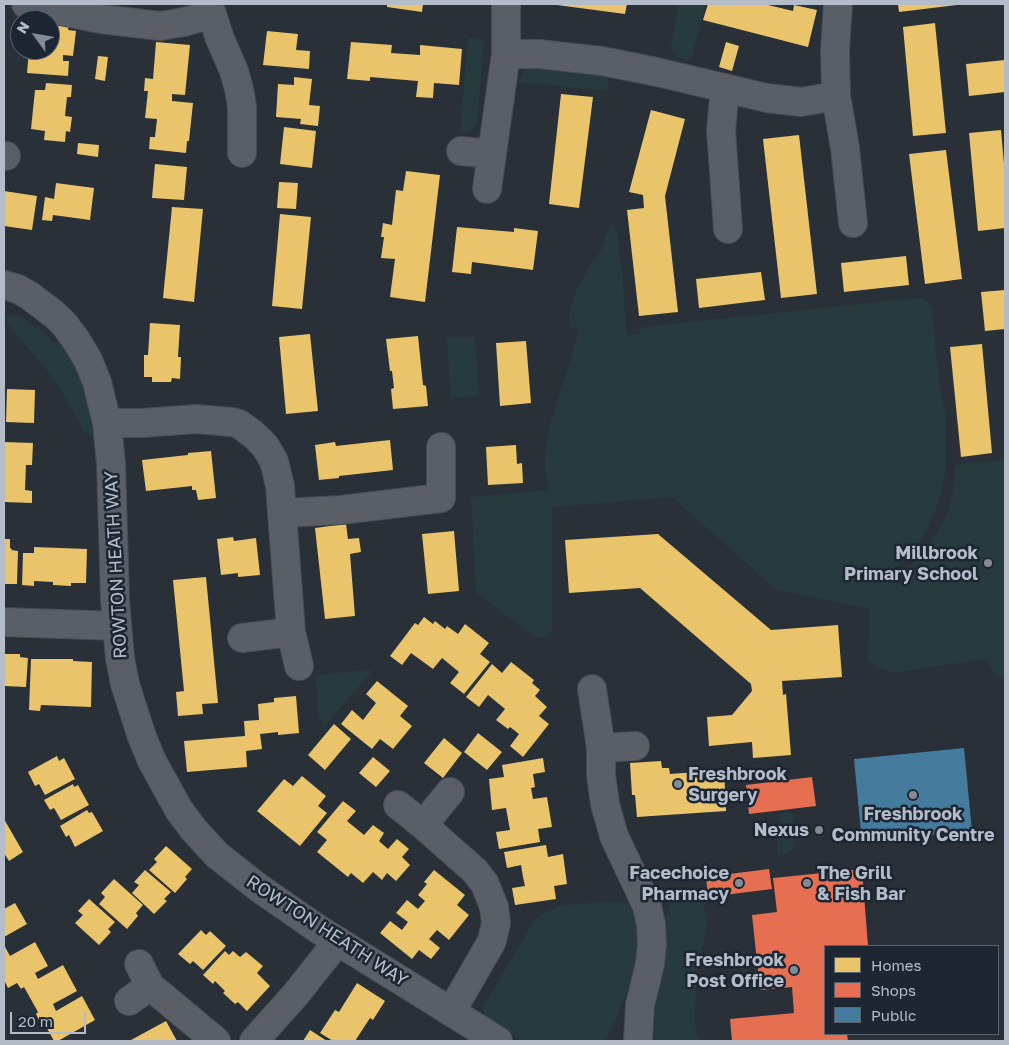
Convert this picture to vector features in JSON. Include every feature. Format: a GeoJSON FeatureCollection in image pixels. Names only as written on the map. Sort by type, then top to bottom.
{"type":"FeatureCollection","features":[{"type":"Feature","properties":{"kind":"street"},"geometry":{"type":"LineString","coordinates":[[26,4],[101,19],[160,26],[184,22],[211,9],[240,90],[242,153]]}},
{"type":"Feature","properties":{"kind":"street"},"geometry":{"type":"LineString","coordinates":[[487,189],[506,54],[506,4]]}},
{"type":"Feature","properties":{"kind":"street"},"geometry":{"type":"LineString","coordinates":[[838,4],[835,50],[836,96],[845,148],[853,224]]}},
{"type":"Feature","properties":{"kind":"street"},"geometry":{"type":"LineString","coordinates":[[506,54],[539,54],[602,61],[767,98],[801,102],[836,96]]}},
{"type":"Feature","properties":{"kind":"street"},"geometry":{"type":"LineString","coordinates":[[725,88],[721,130],[728,229]]}},
{"type":"Feature","properties":{"kind":"street"},"geometry":{"type":"LineString","coordinates":[[461,151],[492,154]]}},
{"type":"Feature","properties":{"kind":"street","name":"ROWTON HEATH WAY"},"geometry":{"type":"LineString","coordinates":[[4,284],[18,289],[44,305],[65,326],[88,360],[96,382],[107,423],[111,473],[117,626],[125,684],[142,737],[160,777],[179,810],[204,841],[232,867],[290,911],[498,1041]]}},
{"type":"Feature","properties":{"kind":"street"},"geometry":{"type":"LineString","coordinates":[[107,423],[142,423],[196,419],[220,420],[239,424],[260,439],[274,461],[280,486],[291,632],[299,666]]}},
{"type":"Feature","properties":{"kind":"street"},"geometry":{"type":"LineString","coordinates":[[282,513],[341,510],[441,498],[441,446]]}},
{"type":"Feature","properties":{"kind":"street"},"geometry":{"type":"LineString","coordinates":[[4,622],[117,626]]}},
{"type":"Feature","properties":{"kind":"street"},"geometry":{"type":"LineString","coordinates":[[242,638],[291,632]]}},
{"type":"Feature","properties":{"kind":"street"},"geometry":{"type":"LineString","coordinates":[[592,689],[601,748],[601,775],[607,812],[617,843],[647,906],[651,924],[650,964],[640,1005],[638,1041]]}},
{"type":"Feature","properties":{"kind":"street"},"geometry":{"type":"LineString","coordinates":[[601,748],[635,746]]}},
{"type":"Feature","properties":{"kind":"street"},"geometry":{"type":"LineString","coordinates":[[423,825],[450,792]]}},
{"type":"Feature","properties":{"kind":"street"},"geometry":{"type":"LineString","coordinates":[[398,805],[475,871],[485,884],[494,907],[496,923],[492,941],[451,1012]]}},
{"type":"Feature","properties":{"kind":"street"},"geometry":{"type":"LineString","coordinates":[[254,1041],[296,994],[338,942]]}},
{"type":"Feature","properties":{"kind":"street"},"geometry":{"type":"LineString","coordinates":[[139,984],[216,1041]]}},
{"type":"Feature","properties":{"kind":"street"},"geometry":{"type":"LineString","coordinates":[[617,1041],[640,1005]]}},
{"type":"Feature","properties":{"kind":"green space"},"geometry":{"type":"Polygon","coordinates":[[[678,4],[706,4],[691,60],[677,57],[672,51],[671,45],[678,4]]]}},
{"type":"Feature","properties":{"kind":"green space"},"geometry":{"type":"Polygon","coordinates":[[[468,38],[484,39],[477,122],[467,132],[460,132],[468,38]]]}},
{"type":"Feature","properties":{"kind":"green space"},"geometry":{"type":"Polygon","coordinates":[[[528,64],[610,72],[607,91],[518,82],[528,64]]]}},
{"type":"Feature","properties":{"kind":"green space"},"geometry":{"type":"Polygon","coordinates":[[[610,224],[616,226],[623,280],[626,332],[628,335],[639,334],[642,327],[917,298],[924,298],[928,301],[932,308],[937,366],[945,413],[945,475],[939,501],[929,526],[919,543],[897,565],[891,574],[903,575],[930,543],[940,527],[949,511],[954,485],[955,466],[967,463],[1005,461],[1005,678],[995,676],[986,659],[892,673],[875,666],[868,661],[869,609],[775,589],[672,497],[552,507],[552,628],[550,633],[542,638],[532,635],[479,595],[476,591],[471,497],[549,490],[545,468],[546,444],[579,331],[569,326],[569,315],[576,291],[590,265],[601,251],[610,224]]]}},
{"type":"Feature","properties":{"kind":"green space"},"geometry":{"type":"Polygon","coordinates":[[[8,315],[25,319],[43,332],[54,344],[63,339],[82,381],[94,439],[83,430],[60,388],[46,369],[9,326],[6,319],[8,315]]]}},
{"type":"Feature","properties":{"kind":"green space"},"geometry":{"type":"Polygon","coordinates":[[[447,337],[475,337],[479,396],[451,398],[447,337]]]}},
{"type":"Feature","properties":{"kind":"green space"},"geometry":{"type":"Polygon","coordinates":[[[372,671],[325,726],[319,718],[315,675],[372,671]]]}},
{"type":"Feature","properties":{"kind":"green space"},"geometry":{"type":"Polygon","coordinates":[[[793,812],[794,848],[788,854],[777,856],[777,835],[780,818],[774,814],[793,812]]]}},
{"type":"Feature","properties":{"kind":"green space"},"geometry":{"type":"Polygon","coordinates":[[[703,889],[702,896],[707,922],[696,987],[695,1013],[695,1026],[700,1041],[655,1041],[655,1013],[666,945],[666,915],[677,894],[703,889]]]}},
{"type":"Feature","properties":{"kind":"green space"},"geometry":{"type":"Polygon","coordinates":[[[602,902],[632,903],[638,926],[639,944],[635,968],[628,989],[605,1041],[522,1041],[490,1022],[484,1014],[483,1007],[532,924],[540,915],[559,906],[602,902]]]}},
{"type":"Feature","properties":{"kind":"building: Homes"},"geometry":{"type":"Polygon","coordinates":[[[387,4],[423,4],[422,12],[387,7],[387,4]]]}},
{"type":"Feature","properties":{"kind":"building: Homes"},"geometry":{"type":"Polygon","coordinates":[[[557,4],[627,4],[625,14],[557,4]]]}},
{"type":"Feature","properties":{"kind":"building: Homes"},"geometry":{"type":"Polygon","coordinates":[[[708,4],[764,4],[793,11],[794,5],[817,10],[808,47],[703,20],[708,4]]]}},
{"type":"Feature","properties":{"kind":"building: Homes"},"geometry":{"type":"Polygon","coordinates":[[[898,4],[957,4],[957,5],[899,12],[898,4]]]}},
{"type":"Feature","properties":{"kind":"building: Homes"},"geometry":{"type":"Polygon","coordinates":[[[935,23],[946,133],[913,136],[903,27],[935,23]]]}},
{"type":"Feature","properties":{"kind":"building: Homes"},"geometry":{"type":"Polygon","coordinates":[[[60,25],[69,26],[68,30],[76,31],[73,56],[63,55],[63,61],[69,61],[68,76],[27,73],[28,60],[60,60],[60,25]]]}},
{"type":"Feature","properties":{"kind":"building: Homes"},"geometry":{"type":"Polygon","coordinates":[[[267,31],[298,34],[296,50],[310,51],[309,69],[263,65],[267,31]]]}},
{"type":"Feature","properties":{"kind":"building: Homes"},"geometry":{"type":"Polygon","coordinates":[[[156,42],[190,45],[185,95],[172,94],[172,101],[193,103],[186,153],[149,149],[150,137],[155,137],[157,119],[145,118],[148,91],[144,91],[145,78],[153,79],[156,42]]]}},
{"type":"Feature","properties":{"kind":"building: Homes"},"geometry":{"type":"Polygon","coordinates":[[[351,42],[392,45],[391,53],[420,55],[420,45],[462,49],[459,85],[434,83],[433,98],[416,97],[418,81],[370,77],[370,81],[347,79],[351,42]]]}},
{"type":"Feature","properties":{"kind":"building: Homes"},"geometry":{"type":"Polygon","coordinates":[[[726,42],[739,46],[732,71],[719,67],[726,42]]]}},
{"type":"Feature","properties":{"kind":"building: Homes"},"geometry":{"type":"Polygon","coordinates":[[[98,56],[108,57],[105,81],[95,79],[98,56]]]}},
{"type":"Feature","properties":{"kind":"building: Homes"},"geometry":{"type":"Polygon","coordinates":[[[1005,60],[1005,92],[969,96],[966,64],[1005,60]]]}},
{"type":"Feature","properties":{"kind":"building: Homes"},"geometry":{"type":"Polygon","coordinates":[[[294,77],[312,79],[309,105],[320,106],[318,126],[300,124],[301,119],[276,117],[278,84],[294,85],[294,77]]]}},
{"type":"Feature","properties":{"kind":"building: Homes"},"geometry":{"type":"Polygon","coordinates":[[[46,83],[72,85],[71,97],[67,97],[65,116],[72,117],[70,132],[66,131],[65,142],[44,140],[45,131],[31,129],[35,90],[45,90],[46,83]]]}},
{"type":"Feature","properties":{"kind":"building: Homes"},"geometry":{"type":"Polygon","coordinates":[[[561,94],[593,97],[579,208],[549,204],[561,94]]]}},
{"type":"Feature","properties":{"kind":"building: Homes"},"geometry":{"type":"Polygon","coordinates":[[[651,110],[685,119],[665,196],[678,312],[639,316],[627,210],[644,208],[643,195],[629,192],[651,110]]]}},
{"type":"Feature","properties":{"kind":"building: Homes"},"geometry":{"type":"Polygon","coordinates":[[[284,127],[316,131],[312,168],[280,164],[284,127]]]}},
{"type":"Feature","properties":{"kind":"building: Homes"},"geometry":{"type":"Polygon","coordinates":[[[1001,130],[1005,175],[1005,228],[978,231],[969,133],[1001,130]]]}},
{"type":"Feature","properties":{"kind":"building: Homes"},"geometry":{"type":"Polygon","coordinates":[[[799,135],[817,294],[781,298],[763,139],[799,135]]]}},
{"type":"Feature","properties":{"kind":"building: Homes"},"geometry":{"type":"Polygon","coordinates":[[[78,143],[99,145],[98,157],[77,154],[78,143]]]}},
{"type":"Feature","properties":{"kind":"building: Homes"},"geometry":{"type":"Polygon","coordinates":[[[946,150],[962,279],[925,284],[909,154],[946,150]]]}},
{"type":"Feature","properties":{"kind":"building: Homes"},"geometry":{"type":"Polygon","coordinates":[[[155,164],[187,167],[184,200],[152,198],[155,164]]]}},
{"type":"Feature","properties":{"kind":"building: Homes"},"geometry":{"type":"Polygon","coordinates":[[[406,171],[440,175],[425,302],[390,297],[395,259],[381,258],[384,237],[381,237],[383,223],[392,225],[396,190],[403,191],[406,171]]]}},
{"type":"Feature","properties":{"kind":"building: Homes"},"geometry":{"type":"Polygon","coordinates":[[[279,182],[298,183],[296,209],[277,208],[279,182]]]}},
{"type":"Feature","properties":{"kind":"building: Homes"},"geometry":{"type":"Polygon","coordinates":[[[56,183],[94,188],[90,220],[53,215],[52,221],[42,220],[45,197],[54,199],[56,183]]]}},
{"type":"Feature","properties":{"kind":"building: Homes"},"geometry":{"type":"Polygon","coordinates":[[[4,191],[37,196],[32,230],[4,226],[4,191]]]}},
{"type":"Feature","properties":{"kind":"building: Homes"},"geometry":{"type":"Polygon","coordinates":[[[172,207],[203,209],[194,302],[163,298],[172,207]]]}},
{"type":"Feature","properties":{"kind":"building: Homes"},"geometry":{"type":"Polygon","coordinates":[[[280,214],[311,217],[302,309],[272,306],[280,214]]]}},
{"type":"Feature","properties":{"kind":"building: Homes"},"geometry":{"type":"Polygon","coordinates":[[[457,227],[514,232],[514,228],[538,231],[533,270],[472,262],[471,274],[452,272],[457,227]]]}},
{"type":"Feature","properties":{"kind":"building: Homes"},"geometry":{"type":"Polygon","coordinates":[[[906,256],[909,285],[844,292],[841,263],[906,256]]]}},
{"type":"Feature","properties":{"kind":"building: Homes"},"geometry":{"type":"Polygon","coordinates":[[[761,272],[765,300],[699,308],[696,279],[761,272]]]}},
{"type":"Feature","properties":{"kind":"building: Homes"},"geometry":{"type":"Polygon","coordinates":[[[1005,290],[1005,329],[985,331],[981,292],[1005,290]]]}},
{"type":"Feature","properties":{"kind":"building: Homes"},"geometry":{"type":"Polygon","coordinates":[[[150,323],[180,325],[178,357],[181,357],[180,379],[172,378],[171,382],[152,382],[152,377],[144,377],[144,355],[148,355],[150,323]]]}},
{"type":"Feature","properties":{"kind":"building: Homes"},"geometry":{"type":"Polygon","coordinates":[[[310,334],[318,411],[286,414],[279,337],[310,334]]]}},
{"type":"Feature","properties":{"kind":"building: Homes"},"geometry":{"type":"Polygon","coordinates":[[[418,336],[423,385],[426,386],[428,406],[393,409],[391,389],[394,388],[386,339],[418,336]]]}},
{"type":"Feature","properties":{"kind":"building: Homes"},"geometry":{"type":"Polygon","coordinates":[[[526,341],[531,403],[500,406],[496,343],[526,341]]]}},
{"type":"Feature","properties":{"kind":"building: Homes"},"geometry":{"type":"Polygon","coordinates":[[[982,344],[992,453],[961,457],[950,347],[982,344]]]}},
{"type":"Feature","properties":{"kind":"building: Homes"},"geometry":{"type":"Polygon","coordinates":[[[7,389],[35,390],[34,423],[6,422],[7,389]]]}},
{"type":"Feature","properties":{"kind":"building: Homes"},"geometry":{"type":"Polygon","coordinates":[[[390,440],[393,470],[319,480],[315,445],[335,442],[336,446],[390,440]]]}},
{"type":"Feature","properties":{"kind":"building: Homes"},"geometry":{"type":"Polygon","coordinates":[[[4,442],[33,443],[32,465],[26,465],[25,490],[32,491],[32,503],[4,502],[4,442]]]}},
{"type":"Feature","properties":{"kind":"building: Homes"},"geometry":{"type":"Polygon","coordinates":[[[516,445],[517,464],[522,463],[523,483],[488,485],[486,447],[516,445]]]}},
{"type":"Feature","properties":{"kind":"building: Homes"},"geometry":{"type":"Polygon","coordinates":[[[211,451],[216,498],[198,500],[196,490],[192,490],[192,486],[146,491],[142,460],[211,451]]]}},
{"type":"Feature","properties":{"kind":"building: Homes"},"geometry":{"type":"Polygon","coordinates":[[[346,524],[348,539],[359,538],[361,552],[350,554],[355,616],[325,619],[315,528],[346,524]]]}},
{"type":"Feature","properties":{"kind":"building: Homes"},"geometry":{"type":"Polygon","coordinates":[[[454,531],[459,591],[428,594],[422,534],[454,531]]]}},
{"type":"Feature","properties":{"kind":"building: Homes"},"geometry":{"type":"Polygon","coordinates":[[[658,534],[771,630],[838,625],[842,677],[782,681],[783,695],[786,694],[791,755],[753,758],[752,742],[709,746],[707,717],[732,715],[752,691],[751,684],[640,588],[569,593],[565,540],[658,534]]]}},
{"type":"Feature","properties":{"kind":"building: Homes"},"geometry":{"type":"Polygon","coordinates":[[[233,537],[234,541],[256,538],[260,575],[238,577],[238,573],[221,575],[217,539],[233,537]]]}},
{"type":"Feature","properties":{"kind":"building: Homes"},"geometry":{"type":"Polygon","coordinates":[[[4,539],[10,539],[11,550],[18,551],[17,584],[4,584],[4,539]]]}},
{"type":"Feature","properties":{"kind":"building: Homes"},"geometry":{"type":"Polygon","coordinates":[[[34,547],[87,549],[86,583],[71,583],[71,586],[53,585],[53,582],[34,581],[34,586],[22,585],[23,553],[34,553],[34,547]]]}},
{"type":"Feature","properties":{"kind":"building: Homes"},"geometry":{"type":"Polygon","coordinates":[[[206,577],[218,703],[202,704],[203,714],[178,716],[176,692],[184,691],[173,580],[206,577]]]}},
{"type":"Feature","properties":{"kind":"building: Homes"},"geometry":{"type":"Polygon","coordinates":[[[424,617],[433,624],[435,621],[445,629],[447,626],[458,634],[465,624],[489,643],[480,654],[490,662],[464,694],[450,683],[459,672],[442,658],[433,669],[411,653],[402,665],[390,656],[415,623],[418,625],[424,617]]]}},
{"type":"Feature","properties":{"kind":"building: Homes"},"geometry":{"type":"Polygon","coordinates":[[[4,654],[20,654],[20,657],[28,658],[26,687],[4,686],[4,654]]]}},
{"type":"Feature","properties":{"kind":"building: Homes"},"geometry":{"type":"Polygon","coordinates":[[[31,659],[73,659],[73,661],[92,662],[91,707],[41,705],[40,711],[29,710],[31,659]]]}},
{"type":"Feature","properties":{"kind":"building: Homes"},"geometry":{"type":"Polygon","coordinates":[[[511,662],[534,680],[532,683],[540,690],[535,696],[547,707],[539,716],[549,724],[523,757],[510,746],[519,734],[496,720],[505,709],[488,695],[479,707],[466,697],[492,664],[502,673],[511,662]]]}},
{"type":"Feature","properties":{"kind":"building: Homes"},"geometry":{"type":"Polygon","coordinates":[[[377,681],[408,706],[400,716],[412,726],[393,749],[380,739],[372,749],[341,724],[352,710],[363,720],[376,703],[366,694],[377,681]]]}},
{"type":"Feature","properties":{"kind":"building: Homes"},"geometry":{"type":"Polygon","coordinates":[[[296,696],[299,733],[278,735],[278,732],[260,734],[262,749],[246,751],[247,767],[187,772],[184,741],[245,736],[244,721],[259,720],[258,704],[274,702],[274,698],[296,696]]]}},
{"type":"Feature","properties":{"kind":"building: Homes"},"geometry":{"type":"Polygon","coordinates":[[[334,724],[351,739],[325,770],[308,755],[334,724]]]}},
{"type":"Feature","properties":{"kind":"building: Homes"},"geometry":{"type":"Polygon","coordinates":[[[478,733],[502,752],[487,770],[464,752],[478,733]]]}},
{"type":"Feature","properties":{"kind":"building: Homes"},"geometry":{"type":"Polygon","coordinates":[[[444,738],[462,753],[443,778],[424,763],[444,738]]]}},
{"type":"Feature","properties":{"kind":"building: Homes"},"geometry":{"type":"Polygon","coordinates":[[[57,756],[59,761],[64,758],[75,779],[45,795],[39,784],[35,786],[28,772],[57,756]]]}},
{"type":"Feature","properties":{"kind":"building: Homes"},"geometry":{"type":"Polygon","coordinates":[[[373,757],[390,771],[376,787],[359,773],[373,757]]]}},
{"type":"Feature","properties":{"kind":"building: Homes"},"geometry":{"type":"Polygon","coordinates":[[[543,758],[545,772],[533,774],[535,787],[531,788],[533,799],[547,797],[552,827],[538,829],[540,842],[499,849],[496,832],[510,830],[506,808],[492,810],[489,779],[504,777],[502,765],[543,758]]]}},
{"type":"Feature","properties":{"kind":"building: Homes","name":"Freshbrook Surgery"},"geometry":{"type":"Polygon","coordinates":[[[661,761],[662,768],[669,768],[670,774],[724,770],[726,811],[637,817],[635,795],[632,795],[630,763],[661,761]]]}},
{"type":"Feature","properties":{"kind":"building: Homes"},"geometry":{"type":"Polygon","coordinates":[[[302,776],[326,796],[318,806],[327,813],[300,846],[257,811],[284,779],[293,786],[302,776]]]}},
{"type":"Feature","properties":{"kind":"building: Homes"},"geometry":{"type":"Polygon","coordinates":[[[73,784],[74,787],[78,785],[89,805],[61,820],[54,808],[50,810],[44,800],[73,784]]]}},
{"type":"Feature","properties":{"kind":"building: Homes"},"geometry":{"type":"Polygon","coordinates":[[[343,801],[356,811],[347,821],[364,835],[373,825],[384,833],[379,841],[388,849],[397,839],[409,849],[402,857],[410,865],[396,881],[387,873],[382,880],[373,872],[363,883],[351,873],[348,877],[317,852],[327,840],[317,832],[343,801]]]}},
{"type":"Feature","properties":{"kind":"building: Homes"},"geometry":{"type":"Polygon","coordinates":[[[87,810],[89,813],[92,812],[103,831],[75,847],[69,835],[66,837],[60,826],[87,810]]]}},
{"type":"Feature","properties":{"kind":"building: Homes"},"geometry":{"type":"Polygon","coordinates":[[[4,819],[23,852],[9,861],[4,853],[4,819]]]}},
{"type":"Feature","properties":{"kind":"building: Homes"},"geometry":{"type":"Polygon","coordinates":[[[546,845],[548,857],[563,854],[567,884],[554,886],[556,899],[515,905],[512,888],[525,886],[521,865],[507,868],[504,852],[546,845]]]}},
{"type":"Feature","properties":{"kind":"building: Homes"},"geometry":{"type":"Polygon","coordinates":[[[166,846],[192,869],[185,877],[187,879],[175,893],[149,870],[157,862],[154,859],[166,846]]]}},
{"type":"Feature","properties":{"kind":"building: Homes"},"geometry":{"type":"Polygon","coordinates":[[[145,870],[171,892],[164,899],[167,901],[154,914],[132,893],[139,885],[134,882],[145,870]]]}},
{"type":"Feature","properties":{"kind":"building: Homes"},"geometry":{"type":"Polygon","coordinates":[[[434,870],[465,895],[457,905],[469,915],[449,940],[437,930],[429,939],[440,948],[431,959],[419,950],[412,959],[380,933],[390,921],[402,930],[408,922],[396,913],[407,900],[418,909],[425,901],[418,895],[427,884],[424,882],[434,870]]]}},
{"type":"Feature","properties":{"kind":"building: Homes"},"geometry":{"type":"Polygon","coordinates":[[[114,879],[143,905],[136,913],[138,916],[127,929],[99,904],[105,897],[101,893],[114,879]]]}},
{"type":"Feature","properties":{"kind":"building: Homes"},"geometry":{"type":"Polygon","coordinates":[[[89,899],[115,922],[108,929],[111,932],[99,945],[75,923],[83,915],[78,911],[89,899]]]}},
{"type":"Feature","properties":{"kind":"building: Homes"},"geometry":{"type":"Polygon","coordinates":[[[15,903],[27,924],[4,937],[4,909],[15,903]]]}},
{"type":"Feature","properties":{"kind":"building: Homes"},"geometry":{"type":"Polygon","coordinates":[[[201,930],[206,935],[210,931],[226,946],[203,970],[193,961],[190,964],[178,954],[201,930]]]}},
{"type":"Feature","properties":{"kind":"building: Homes"},"geometry":{"type":"Polygon","coordinates":[[[35,942],[48,966],[35,973],[38,979],[63,965],[77,991],[53,1004],[56,1011],[82,996],[95,1020],[58,1041],[54,1041],[42,1019],[39,1020],[36,1014],[38,1012],[24,987],[21,989],[17,983],[8,988],[4,980],[4,945],[10,956],[35,942]]]}},
{"type":"Feature","properties":{"kind":"building: Homes"},"geometry":{"type":"Polygon","coordinates":[[[225,951],[229,955],[233,951],[240,957],[246,952],[263,966],[257,973],[270,986],[247,1011],[238,1002],[235,1004],[223,993],[225,991],[215,981],[213,984],[203,975],[225,951]]]}},
{"type":"Feature","properties":{"kind":"building: Homes"},"geometry":{"type":"Polygon","coordinates":[[[357,983],[385,1001],[373,1020],[370,1018],[355,1041],[333,1041],[320,1033],[335,1010],[339,1012],[357,983]]]}},
{"type":"Feature","properties":{"kind":"building: Homes"},"geometry":{"type":"Polygon","coordinates":[[[166,1021],[177,1041],[131,1040],[166,1021]]]}},
{"type":"Feature","properties":{"kind":"building: Homes"},"geometry":{"type":"Polygon","coordinates":[[[310,1030],[327,1041],[303,1041],[310,1030]]]}},
{"type":"Feature","properties":{"kind":"building: Shops"},"geometry":{"type":"Polygon","coordinates":[[[812,777],[816,806],[749,814],[746,785],[812,777]]]}},
{"type":"Feature","properties":{"kind":"building: Shops","name":"Facechoice Pharmacy"},"geometry":{"type":"Polygon","coordinates":[[[769,869],[772,889],[708,897],[706,877],[769,869]]]}},
{"type":"Feature","properties":{"kind":"building: Shops"},"geometry":{"type":"Polygon","coordinates":[[[862,869],[868,945],[824,945],[824,1035],[847,1035],[848,1041],[732,1041],[730,1019],[794,1013],[792,987],[760,990],[752,915],[777,912],[773,878],[862,869]]]}},
{"type":"Feature","properties":{"kind":"building: Public","name":"Freshbrook Community Centre"},"geometry":{"type":"Polygon","coordinates":[[[964,748],[972,831],[862,842],[854,759],[964,748]]]}},
{"type":"Feature","properties":{"kind":"place","name":"Millbrook Primary School"},"geometry":{"type":"Point","coordinates":[988,563]}},
{"type":"Feature","properties":{"kind":"place","name":"Freshbrook Surgery"},"geometry":{"type":"Point","coordinates":[678,784]}},
{"type":"Feature","properties":{"kind":"place","name":"Freshbrook Community Centre"},"geometry":{"type":"Point","coordinates":[913,795]}},
{"type":"Feature","properties":{"kind":"place","name":"Nexus"},"geometry":{"type":"Point","coordinates":[819,830]}},
{"type":"Feature","properties":{"kind":"place","name":"Facechoice Pharmacy"},"geometry":{"type":"Point","coordinates":[739,883]}},
{"type":"Feature","properties":{"kind":"place","name":"The Grill & Fish Bar"},"geometry":{"type":"Point","coordinates":[807,883]}},
{"type":"Feature","properties":{"kind":"place","name":"Freshbrook Post Office"},"geometry":{"type":"Point","coordinates":[794,970]}}]}
